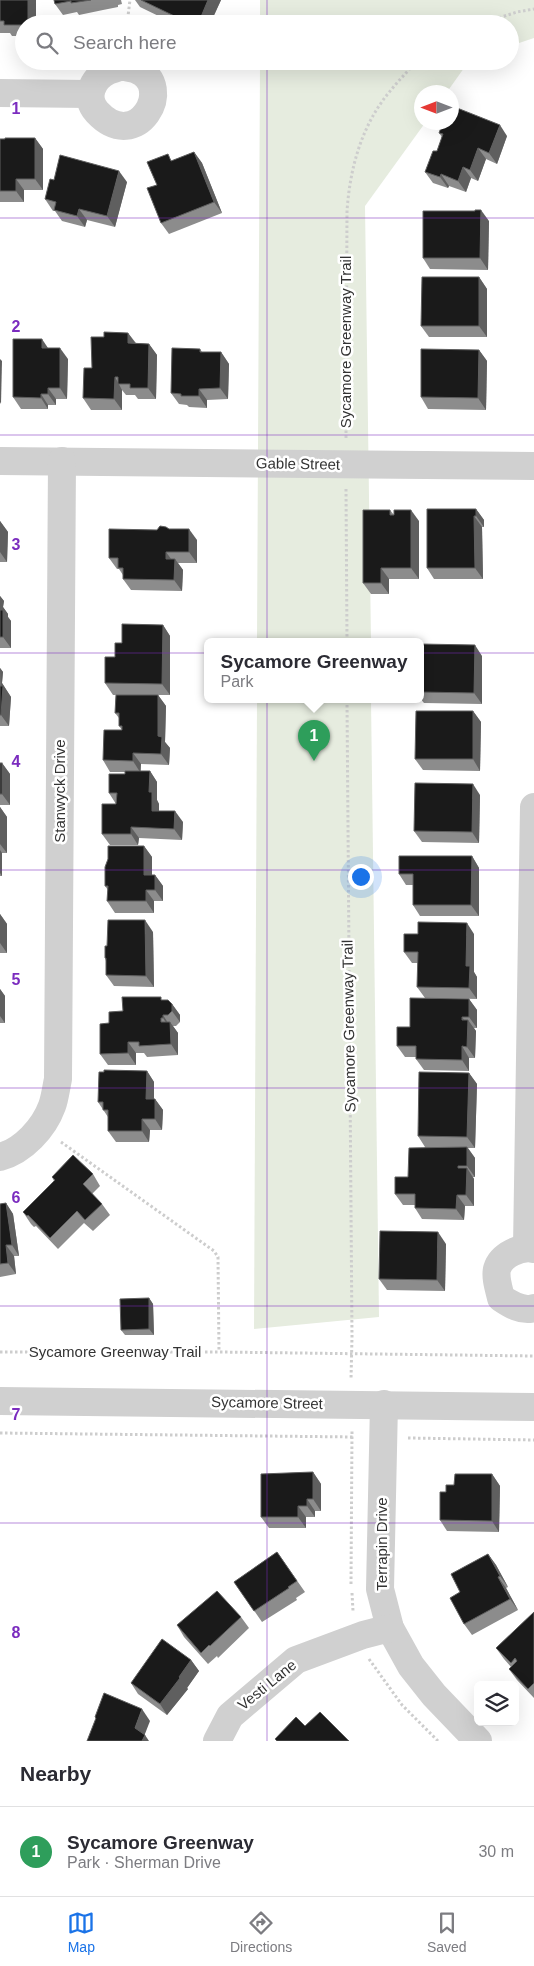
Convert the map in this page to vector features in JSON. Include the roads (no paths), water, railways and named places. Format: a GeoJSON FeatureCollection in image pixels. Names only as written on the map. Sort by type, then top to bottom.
{"type":"FeatureCollection","features":[{"type":"Feature","properties":{"kind":"street"},"geometry":{"type":"LineString","coordinates":[[0,93],[89,94]]}},
{"type":"Feature","properties":{"kind":"street"},"geometry":{"type":"LineString","coordinates":[[0,461],[62,462]]}},
{"type":"Feature","properties":{"kind":"street","name":"Gable Street"},"geometry":{"type":"LineString","coordinates":[[62,462],[534,466]]}},
{"type":"Feature","properties":{"kind":"street","name":"Stanwyck Drive"},"geometry":{"type":"LineString","coordinates":[[0,1157],[24,1145],[40,1128],[52,1106],[58,1080],[62,462]]}},
{"type":"Feature","properties":{"kind":"street"},"geometry":{"type":"LineString","coordinates":[[534,807],[530,1248],[513,1252],[497,1268],[497,1281],[501,1298],[515,1306],[530,1310],[534,1308]]}},
{"type":"Feature","properties":{"kind":"street","name":"Sycamore Street"},"geometry":{"type":"LineString","coordinates":[[0,1401],[534,1407]]}},
{"type":"Feature","properties":{"kind":"street","name":"Terrapin Drive"},"geometry":{"type":"LineString","coordinates":[[384,1404],[380,1589],[390,1628],[411,1666],[434,1695],[478,1741]]}},
{"type":"Feature","properties":{"kind":"street","name":"Vesti Lane"},"geometry":{"type":"LineString","coordinates":[[217,1741],[230,1716],[296,1660],[363,1635],[390,1628]]}},
{"type":"Feature","properties":{"kind":"place","name":"Sycamore Greenway"},"geometry":{"type":"Point","coordinates":[314,761]}}]}
